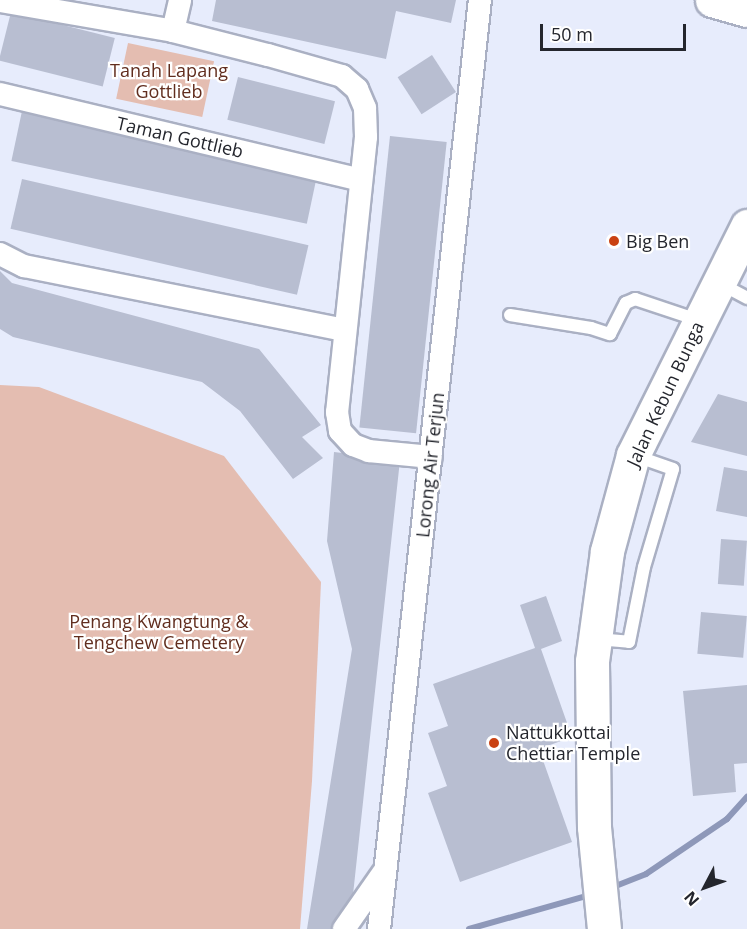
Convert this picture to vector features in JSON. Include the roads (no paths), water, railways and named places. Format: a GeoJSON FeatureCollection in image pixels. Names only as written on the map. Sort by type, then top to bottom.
{"type":"FeatureCollection","features":[{"type":"Feature","properties":{"kind":"street"},"geometry":{"type":"LineString","coordinates":[[173,31],[180,0]]}},
{"type":"Feature","properties":{"kind":"street","name":"Lorong Air Terjun"},"geometry":{"type":"LineString","coordinates":[[379,929],[480,0]]}},
{"type":"Feature","properties":{"kind":"street"},"geometry":{"type":"LineString","coordinates":[[712,0],[747,10]]}},
{"type":"Feature","properties":{"kind":"street"},"geometry":{"type":"LineString","coordinates":[[0,1],[173,31],[342,75],[357,89],[365,108],[337,412],[340,431],[352,445],[369,451],[431,457]]}},
{"type":"Feature","properties":{"kind":"street","name":"Taman Gottlieb"},"geometry":{"type":"LineString","coordinates":[[0,94],[360,180]]}},
{"type":"Feature","properties":{"kind":"street","name":"Jalan Kebun Bunga"},"geometry":{"type":"LineString","coordinates":[[603,917],[597,867],[592,715],[595,639],[607,551],[633,455],[699,321],[733,291],[746,228]]}},
{"type":"Feature","properties":{"kind":"street"},"geometry":{"type":"LineString","coordinates":[[0,254],[24,266],[344,330]]}},
{"type":"Feature","properties":{"kind":"street"},"geometry":{"type":"LineString","coordinates":[[344,929],[384,871]]}},
{"type":"Feature","properties":{"kind":"lane"},"geometry":{"type":"LineString","coordinates":[[510,315],[591,328],[610,334],[626,303],[635,299],[699,321]]}},
{"type":"Feature","properties":{"kind":"waterway"},"geometry":{"type":"LineString","coordinates":[[608,889],[646,874],[727,819],[747,797]]}},
{"type":"Feature","properties":{"kind":"waterway"},"geometry":{"type":"LineString","coordinates":[[469,929],[590,895]]}},
{"type":"Feature","properties":{"kind":"place","name":"Big Ben"},"geometry":{"type":"Point","coordinates":[614,241]}},
{"type":"Feature","properties":{"kind":"place","name":"Nattukkottai Chettiar Temple"},"geometry":{"type":"Point","coordinates":[494,743]}},
{"type":"Feature","properties":{"kind":"park label","name":"Tanah Lapang Gottlieb"},"geometry":{"type":"Point","coordinates":[169,82]}},
{"type":"Feature","properties":{"kind":"park label","name":"Penang Kwangtung & Tengchew Cemetery"},"geometry":{"type":"Point","coordinates":[159,632]}}]}
